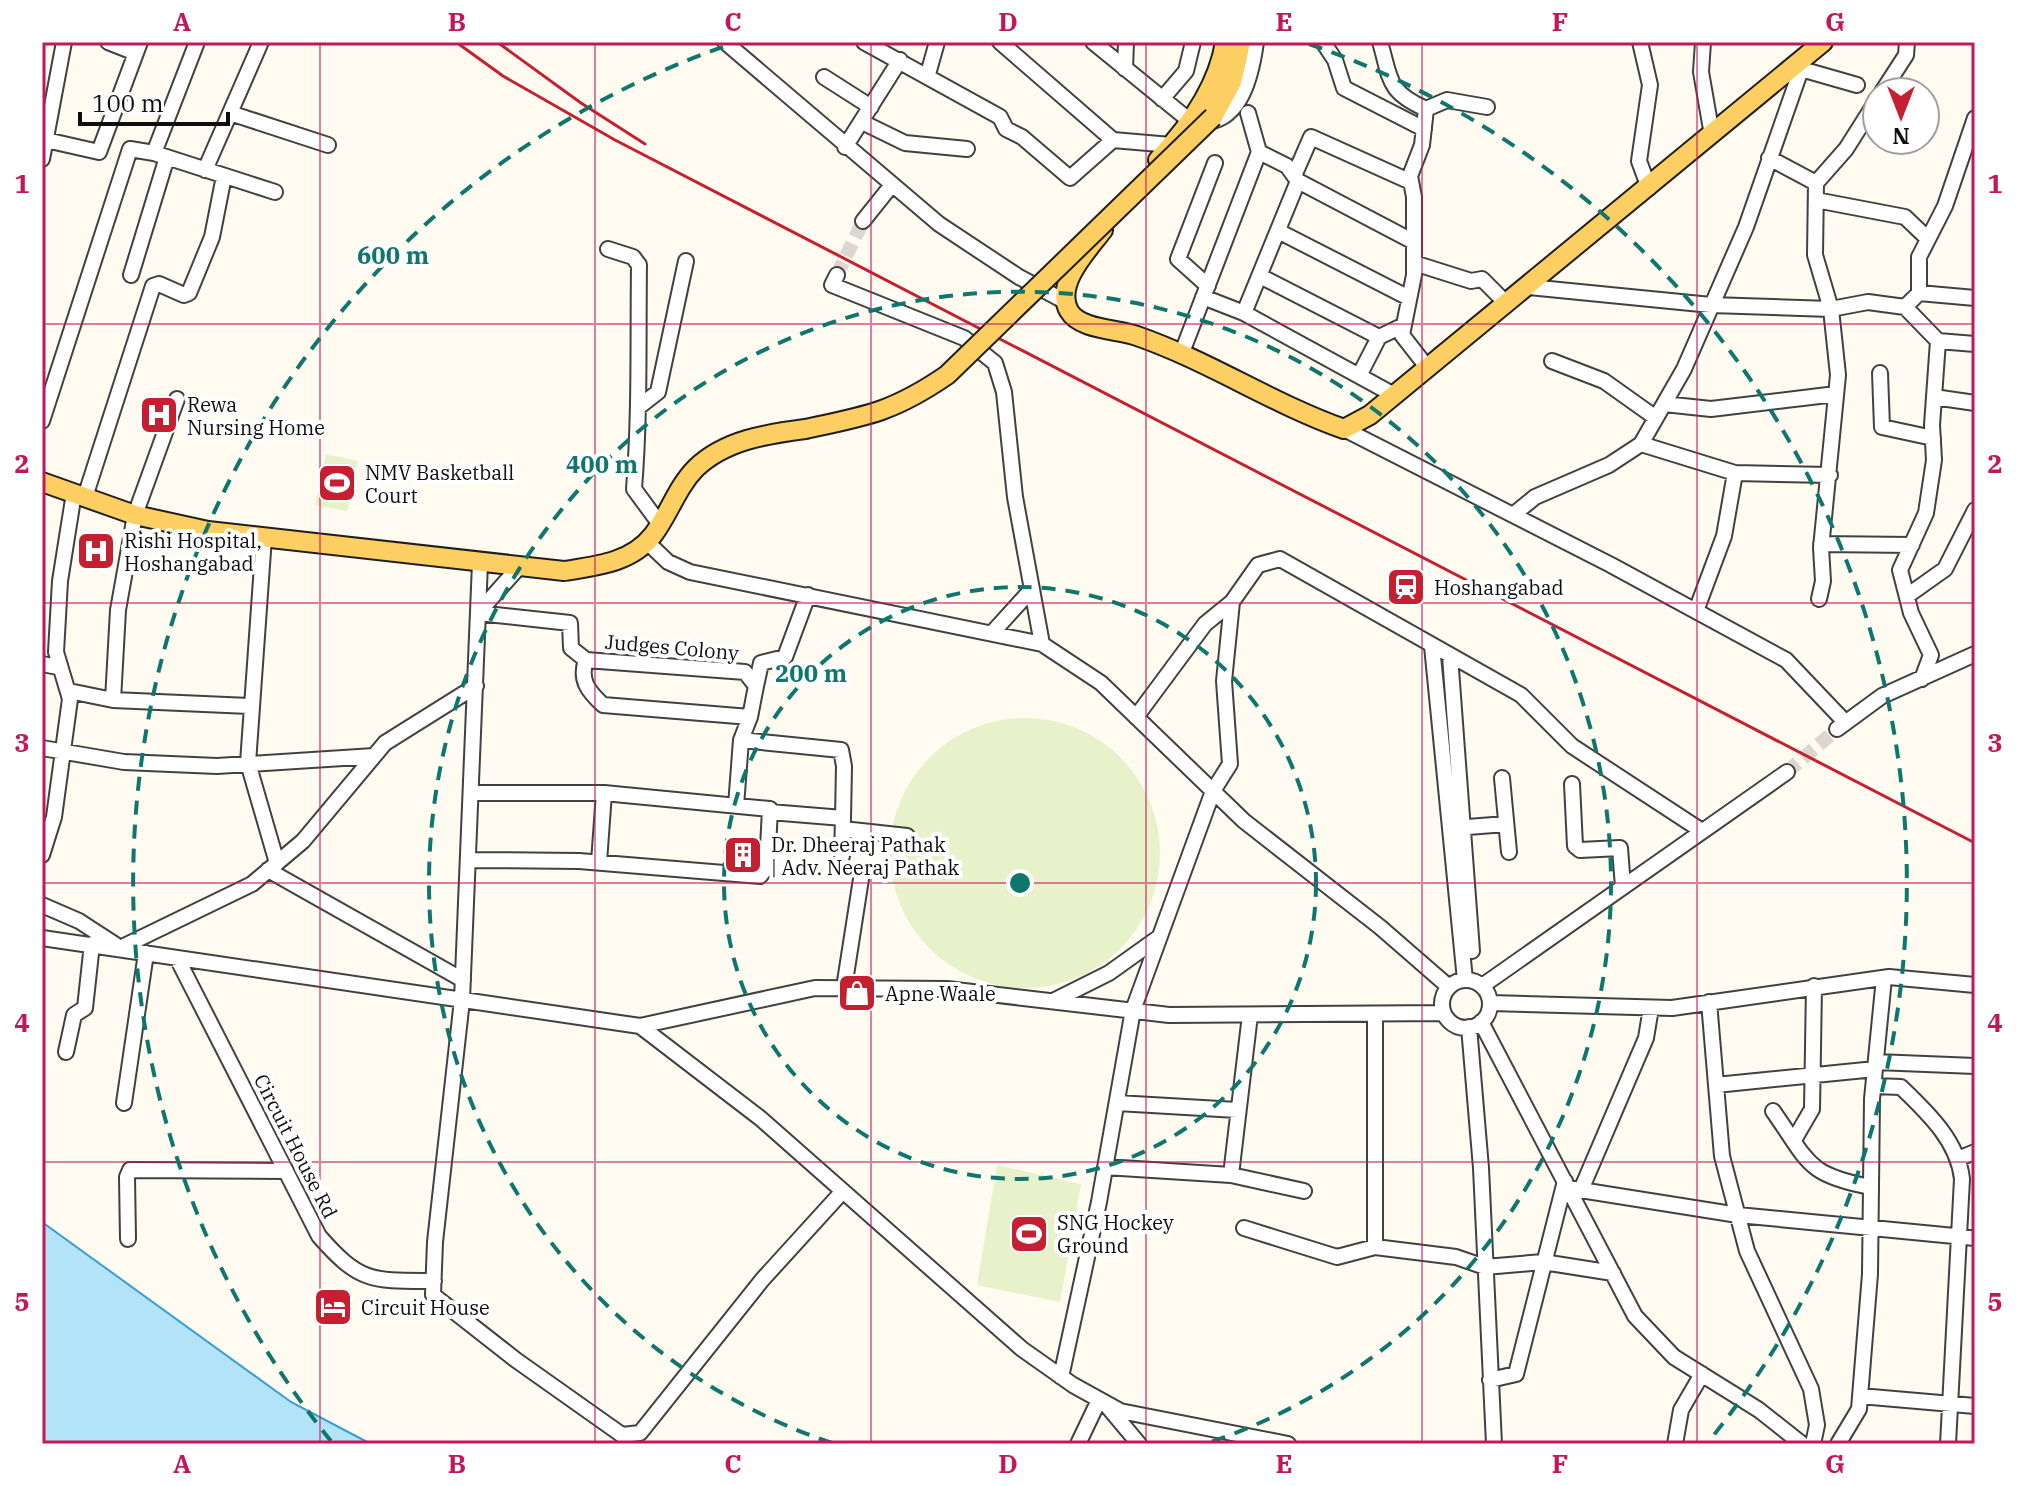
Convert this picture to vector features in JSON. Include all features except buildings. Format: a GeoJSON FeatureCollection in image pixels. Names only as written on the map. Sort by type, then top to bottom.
{"type":"FeatureCollection","features":[{"type":"Feature","properties":{"kind":"main road"},"geometry":{"type":"LineString","coordinates":[[1225,42],[1221,68],[1190,121],[1139,180],[1070,276],[1066,293],[1069,311],[1081,322],[1136,335],[1306,416],[1344,429],[1370,415],[1529,287],[1803,55],[1823,42]]}},
{"type":"Feature","properties":{"kind":"main road"},"geometry":{"type":"LineString","coordinates":[[42,482],[135,515],[208,531],[564,571],[608,564],[636,551],[697,467],[736,443],[878,414],[915,397],[947,375],[1213,117],[1232,82],[1241,42]]}},
{"type":"Feature","properties":{"kind":"street"},"geometry":{"type":"LineString","coordinates":[[42,157],[64,42]]}},
{"type":"Feature","properties":{"kind":"street"},"geometry":{"type":"LineString","coordinates":[[99,152],[138,47],[108,42]]}},
{"type":"Feature","properties":{"kind":"street"},"geometry":{"type":"LineString","coordinates":[[131,275],[160,155],[197,42]]}},
{"type":"Feature","properties":{"kind":"street"},"geometry":{"type":"LineString","coordinates":[[205,170],[261,42]]}},
{"type":"Feature","properties":{"kind":"street"},"geometry":{"type":"LineString","coordinates":[[725,42],[741,48],[845,147],[939,224],[1019,277],[1068,303]]}},
{"type":"Feature","properties":{"kind":"street"},"geometry":{"type":"LineString","coordinates":[[864,42],[928,74],[1000,117],[1006,129],[1022,137],[1070,178],[1113,140]]}},
{"type":"Feature","properties":{"kind":"street"},"geometry":{"type":"LineString","coordinates":[[928,74],[937,42]]}},
{"type":"Feature","properties":{"kind":"street"},"geometry":{"type":"LineString","coordinates":[[1000,42],[1113,140],[1171,145]]}},
{"type":"Feature","properties":{"kind":"street"},"geometry":{"type":"LineString","coordinates":[[1093,42],[1190,121],[1216,121],[1228,115],[1244,92],[1256,42]]}},
{"type":"Feature","properties":{"kind":"street"},"geometry":{"type":"LineString","coordinates":[[1125,69],[1126,42]]}},
{"type":"Feature","properties":{"kind":"street"},"geometry":{"type":"LineString","coordinates":[[1162,99],[1186,71],[1193,42]]}},
{"type":"Feature","properties":{"kind":"street"},"geometry":{"type":"LineString","coordinates":[[1323,42],[1335,60],[1344,88],[1424,129]]}},
{"type":"Feature","properties":{"kind":"street"},"geometry":{"type":"LineString","coordinates":[[1380,42],[1389,82],[1413,103],[1426,109],[1447,100],[1487,107]]}},
{"type":"Feature","properties":{"kind":"street"},"geometry":{"type":"LineString","coordinates":[[1640,42],[1650,85],[1639,161],[1649,188]]}},
{"type":"Feature","properties":{"kind":"street"},"geometry":{"type":"LineString","coordinates":[[1703,42],[1701,72],[1712,135]]}},
{"type":"Feature","properties":{"kind":"street"},"geometry":{"type":"LineString","coordinates":[[1892,76],[1906,55],[1907,42]]}},
{"type":"Feature","properties":{"kind":"street"},"geometry":{"type":"LineString","coordinates":[[1513,515],[1535,497],[1609,465],[1641,444],[1684,369],[1746,227],[1803,55],[1857,85]]}},
{"type":"Feature","properties":{"kind":"street"},"geometry":{"type":"LineString","coordinates":[[845,147],[900,60]]}},
{"type":"Feature","properties":{"kind":"street"},"geometry":{"type":"LineString","coordinates":[[824,77],[871,107]]}},
{"type":"Feature","properties":{"kind":"street"},"geometry":{"type":"LineString","coordinates":[[1426,109],[1411,182],[1414,263],[1402,335],[1427,367]]}},
{"type":"Feature","properties":{"kind":"street"},"geometry":{"type":"LineString","coordinates":[[230,113],[328,145]]}},
{"type":"Feature","properties":{"kind":"street"},"geometry":{"type":"LineString","coordinates":[[1181,355],[1259,152],[1248,113]]}},
{"type":"Feature","properties":{"kind":"street"},"geometry":{"type":"LineString","coordinates":[[1905,307],[1919,293],[1919,257],[1945,206],[1975,118]]}},
{"type":"Feature","properties":{"kind":"street"},"geometry":{"type":"LineString","coordinates":[[862,122],[905,143],[967,149]]}},
{"type":"Feature","properties":{"kind":"street"},"geometry":{"type":"LineString","coordinates":[[1819,599],[1823,581],[1821,544],[1836,394],[1831,309],[1815,255],[1816,183],[1846,149],[1861,125]]}},
{"type":"Feature","properties":{"kind":"street"},"geometry":{"type":"LineString","coordinates":[[1244,313],[1278,231],[1311,137],[1411,182]]}},
{"type":"Feature","properties":{"kind":"street"},"geometry":{"type":"LineString","coordinates":[[46,140],[125,160]]}},
{"type":"Feature","properties":{"kind":"street"},"geometry":{"type":"LineString","coordinates":[[42,421],[125,160],[134,148],[275,192]]}},
{"type":"Feature","properties":{"kind":"street"},"geometry":{"type":"LineString","coordinates":[[1259,152],[1287,166],[1296,178],[1414,242]]}},
{"type":"Feature","properties":{"kind":"street"},"geometry":{"type":"LineString","coordinates":[[1769,158],[1816,183]]}},
{"type":"Feature","properties":{"kind":"street"},"geometry":{"type":"LineString","coordinates":[[1215,163],[1178,263],[1206,292],[1394,395]]}},
{"type":"Feature","properties":{"kind":"street"},"geometry":{"type":"LineString","coordinates":[[42,855],[54,817],[64,752],[69,691],[58,667],[60,581],[80,495],[153,286],[159,284],[184,295],[189,293],[212,237],[224,176]]}},
{"type":"Feature","properties":{"kind":"street"},"geometry":{"type":"LineString","coordinates":[[863,221],[891,186]]}},
{"type":"Feature","properties":{"kind":"street"},"geometry":{"type":"LineString","coordinates":[[1816,200],[1905,217],[1927,238]]}},
{"type":"Feature","properties":{"kind":"street"},"geometry":{"type":"LineString","coordinates":[[1278,231],[1409,298]]}},
{"type":"Feature","properties":{"kind":"street"},"geometry":{"type":"LineString","coordinates":[[608,249],[633,257],[639,265],[636,387],[640,406],[634,489],[659,523]]}},
{"type":"Feature","properties":{"kind":"street"},"geometry":{"type":"LineString","coordinates":[[640,406],[658,392],[686,261]]}},
{"type":"Feature","properties":{"kind":"street"},"geometry":{"type":"LineString","coordinates":[[1414,263],[1471,281],[1482,279],[1507,304]]}},
{"type":"Feature","properties":{"kind":"street"},"geometry":{"type":"LineString","coordinates":[[837,275],[832,285],[964,338],[995,363],[1004,392],[1015,497],[1042,644]]}},
{"type":"Feature","properties":{"kind":"street"},"geometry":{"type":"LineString","coordinates":[[1260,276],[1379,337]]}},
{"type":"Feature","properties":{"kind":"street"},"geometry":{"type":"LineString","coordinates":[[1529,287],[1711,305],[1831,309],[1868,302],[1905,307],[1938,341],[1975,344]]}},
{"type":"Feature","properties":{"kind":"street"},"geometry":{"type":"LineString","coordinates":[[1919,293],[1975,298]]}},
{"type":"Feature","properties":{"kind":"street"},"geometry":{"type":"LineString","coordinates":[[1360,374],[1379,337],[1404,325]]}},
{"type":"Feature","properties":{"kind":"street"},"geometry":{"type":"LineString","coordinates":[[1922,679],[1931,655],[1900,570],[1926,513],[1938,341]]}},
{"type":"Feature","properties":{"kind":"street"},"geometry":{"type":"LineString","coordinates":[[1552,361],[1604,381],[1656,418]]}},
{"type":"Feature","properties":{"kind":"street"},"geometry":{"type":"LineString","coordinates":[[1880,373],[1882,427],[1933,438]]}},
{"type":"Feature","properties":{"kind":"street"},"geometry":{"type":"LineString","coordinates":[[1664,404],[1711,409],[1836,394]]}},
{"type":"Feature","properties":{"kind":"street"},"geometry":{"type":"LineString","coordinates":[[1934,397],[1975,403]]}},
{"type":"Feature","properties":{"kind":"street"},"geometry":{"type":"LineString","coordinates":[[113,700],[118,610],[135,515],[177,399]]}},
{"type":"Feature","properties":{"kind":"street"},"geometry":{"type":"LineString","coordinates":[[1344,429],[1786,660],[1841,726],[1882,696],[1975,654]]}},
{"type":"Feature","properties":{"kind":"street"},"geometry":{"type":"LineString","coordinates":[[1641,444],[1735,473],[1830,475]]}},
{"type":"Feature","properties":{"kind":"street"},"geometry":{"type":"LineString","coordinates":[[1696,611],[1724,536],[1735,473]]}},
{"type":"Feature","properties":{"kind":"street"},"geometry":{"type":"LineString","coordinates":[[1907,596],[1945,569],[1975,510]]}},
{"type":"Feature","properties":{"kind":"street"},"geometry":{"type":"LineString","coordinates":[[264,537],[249,706],[248,763],[273,866],[463,980]]}},
{"type":"Feature","properties":{"kind":"street"},"geometry":{"type":"LineString","coordinates":[[646,541],[668,562],[690,572],[1042,644],[1101,683],[1244,821],[1380,927],[1449,987]]}},
{"type":"Feature","properties":{"kind":"street"},"geometry":{"type":"LineString","coordinates":[[1821,544],[1912,545]]}},
{"type":"Feature","properties":{"kind":"street"},"geometry":{"type":"LineString","coordinates":[[1136,717],[1205,624],[1232,602],[1250,572],[1258,565],[1280,559],[1521,695],[1572,746],[1702,831]]}},
{"type":"Feature","properties":{"kind":"street"},"geometry":{"type":"LineString","coordinates":[[480,563],[462,1000],[433,1295],[516,1360],[622,1435],[640,1433],[762,1280],[843,1191]]}},
{"type":"Feature","properties":{"kind":"street"},"geometry":{"type":"LineString","coordinates":[[478,613],[519,567]]}},
{"type":"Feature","properties":{"kind":"street"},"geometry":{"type":"LineString","coordinates":[[993,632],[1032,589]]}},
{"type":"Feature","properties":{"kind":"street"},"geometry":{"type":"LineString","coordinates":[[756,686],[761,663],[785,657],[808,595]]}},
{"type":"Feature","properties":{"kind":"street"},"geometry":{"type":"LineString","coordinates":[[1061,1377],[1105,1167],[1133,1010],[1213,791],[1230,764],[1224,681],[1232,602]]}},
{"type":"Feature","properties":{"kind":"street","name":"Judges Colony"},"geometry":{"type":"LineString","coordinates":[[478,613],[570,623],[571,648],[586,660],[745,672],[756,686],[750,717],[603,705],[586,688],[582,670],[586,660]]}},
{"type":"Feature","properties":{"kind":"street"},"geometry":{"type":"LineString","coordinates":[[1432,646],[1474,982],[1490,1003]]}},
{"type":"Feature","properties":{"kind":"street"},"geometry":{"type":"LineString","coordinates":[[1450,656],[1457,828]]}},
{"type":"Feature","properties":{"kind":"street"},"geometry":{"type":"LineString","coordinates":[[42,664],[58,667]]}},
{"type":"Feature","properties":{"kind":"street"},"geometry":{"type":"LineString","coordinates":[[119,948],[185,919],[252,884],[303,841],[385,743],[476,686]]}},
{"type":"Feature","properties":{"kind":"street"},"geometry":{"type":"LineString","coordinates":[[69,691],[113,700],[249,706]]}},
{"type":"Feature","properties":{"kind":"street"},"geometry":{"type":"LineString","coordinates":[[736,806],[741,740],[750,717]]}},
{"type":"Feature","properties":{"kind":"street"},"geometry":{"type":"LineString","coordinates":[[741,740],[841,750],[844,766],[842,856]]}},
{"type":"Feature","properties":{"kind":"street"},"geometry":{"type":"LineString","coordinates":[[42,748],[124,762],[217,766],[374,756]]}},
{"type":"Feature","properties":{"kind":"street"},"geometry":{"type":"LineString","coordinates":[[1444,1013],[1444,995],[1449,987],[1474,982],[1623,887],[1787,772]]}},
{"type":"Feature","properties":{"kind":"street"},"geometry":{"type":"LineString","coordinates":[[1502,778],[1509,852]]}},
{"type":"Feature","properties":{"kind":"street"},"geometry":{"type":"LineString","coordinates":[[1572,784],[1575,846],[1580,850],[1620,848],[1623,887]]}},
{"type":"Feature","properties":{"kind":"street"},"geometry":{"type":"LineString","coordinates":[[472,793],[604,793],[736,806],[907,836]]}},
{"type":"Feature","properties":{"kind":"street"},"geometry":{"type":"LineString","coordinates":[[599,862],[604,793]]}},
{"type":"Feature","properties":{"kind":"street"},"geometry":{"type":"LineString","coordinates":[[469,860],[599,862],[760,876],[767,867],[770,812]]}},
{"type":"Feature","properties":{"kind":"street"},"geometry":{"type":"LineString","coordinates":[[1457,828],[1506,824]]}},
{"type":"Feature","properties":{"kind":"street"},"geometry":{"type":"LineString","coordinates":[[844,988],[861,879]]}},
{"type":"Feature","properties":{"kind":"street"},"geometry":{"type":"LineString","coordinates":[[42,905],[79,921],[119,948]]}},
{"type":"Feature","properties":{"kind":"street"},"geometry":{"type":"LineString","coordinates":[[42,938],[640,1026],[815,988],[947,989],[1169,1015],[1444,1013],[1458,1026],[1475,1025]]}},
{"type":"Feature","properties":{"kind":"street"},"geometry":{"type":"LineString","coordinates":[[1052,1001],[1109,973],[1159,938]]}},
{"type":"Feature","properties":{"kind":"street"},"geometry":{"type":"LineString","coordinates":[[66,1052],[74,1015],[85,1008],[92,944]]}},
{"type":"Feature","properties":{"kind":"street"},"geometry":{"type":"LineString","coordinates":[[124,1103],[146,953]]}},
{"type":"Feature","properties":{"kind":"street","name":"Circuit House Rd"},"geometry":{"type":"LineString","coordinates":[[177,958],[319,1236],[347,1268],[384,1281],[434,1281]]}},
{"type":"Feature","properties":{"kind":"street"},"geometry":{"type":"LineString","coordinates":[[1490,1003],[1651,1008],[1884,978],[1975,985]]}},
{"type":"Feature","properties":{"kind":"street"},"geometry":{"type":"LineString","coordinates":[[1838,1444],[1859,1409],[1871,1227],[1874,1086],[1884,978]]}},
{"type":"Feature","properties":{"kind":"street"},"geometry":{"type":"LineString","coordinates":[[1794,1140],[1812,1109],[1814,986]]}},
{"type":"Feature","properties":{"kind":"street"},"geometry":{"type":"LineString","coordinates":[[1709,1002],[1722,1156],[1747,1251],[1811,1389],[1817,1425],[1813,1444]]}},
{"type":"Feature","properties":{"kind":"street"},"geometry":{"type":"LineString","coordinates":[[1490,1003],[1475,1025],[1494,1444]]}},
{"type":"Feature","properties":{"kind":"street"},"geometry":{"type":"LineString","coordinates":[[1490,1380],[1516,1374],[1543,1262],[1572,1186],[1646,1038],[1651,1008]]}},
{"type":"Feature","properties":{"kind":"street"},"geometry":{"type":"LineString","coordinates":[[1375,1014],[1375,1247]]}},
{"type":"Feature","properties":{"kind":"street"},"geometry":{"type":"LineString","coordinates":[[1231,1175],[1250,1015]]}},
{"type":"Feature","properties":{"kind":"street"},"geometry":{"type":"LineString","coordinates":[[1475,1025],[1572,1186],[1635,1316],[1674,1357],[1759,1410],[1802,1444]]}},
{"type":"Feature","properties":{"kind":"street"},"geometry":{"type":"LineString","coordinates":[[640,1026],[760,1118],[1022,1349],[1061,1377],[1120,1411],[1288,1444]]}},
{"type":"Feature","properties":{"kind":"street"},"geometry":{"type":"LineString","coordinates":[[1716,1085],[1876,1066],[1975,1066]]}},
{"type":"Feature","properties":{"kind":"street"},"geometry":{"type":"LineString","coordinates":[[1874,1086],[1901,1087],[1927,1112],[1960,1158],[1962,1179],[1948,1444]]}},
{"type":"Feature","properties":{"kind":"street"},"geometry":{"type":"LineString","coordinates":[[1117,1103],[1237,1110]]}},
{"type":"Feature","properties":{"kind":"street"},"geometry":{"type":"LineString","coordinates":[[1773,1111],[1810,1166],[1838,1181],[1871,1187]]}},
{"type":"Feature","properties":{"kind":"street"},"geometry":{"type":"LineString","coordinates":[[1960,1158],[1975,1152]]}},
{"type":"Feature","properties":{"kind":"street"},"geometry":{"type":"LineString","coordinates":[[1105,1167],[1231,1175],[1304,1191]]}},
{"type":"Feature","properties":{"kind":"street"},"geometry":{"type":"LineString","coordinates":[[128,1239],[127,1177],[130,1170],[286,1171]]}},
{"type":"Feature","properties":{"kind":"street"},"geometry":{"type":"LineString","coordinates":[[1572,1186],[1738,1215],[1975,1238]]}},
{"type":"Feature","properties":{"kind":"street"},"geometry":{"type":"LineString","coordinates":[[1244,1228],[1337,1257],[1375,1247],[1456,1257],[1485,1267],[1543,1262],[1613,1273]]}},
{"type":"Feature","properties":{"kind":"street"},"geometry":{"type":"LineString","coordinates":[[1675,1444],[1681,1410],[1702,1374]]}},
{"type":"Feature","properties":{"kind":"street"},"geometry":{"type":"LineString","coordinates":[[1860,1396],[1975,1406]]}},
{"type":"Feature","properties":{"kind":"street"},"geometry":{"type":"LineString","coordinates":[[1078,1444],[1102,1402]]}},
{"type":"Feature","properties":{"kind":"street"},"geometry":{"type":"LineString","coordinates":[[1102,1402],[1139,1444]]}},
{"type":"Feature","properties":{"kind":"green space","name":"NMV Basketball Court"},"geometry":{"type":"Polygon","coordinates":[[[326,454],[358,461],[347,511],[315,505],[326,454]]]}},
{"type":"Feature","properties":{"kind":"green space"},"geometry":{"type":"Polygon","coordinates":[[[1012,718],[1038,718],[1077,728],[1100,740],[1121,757],[1138,778],[1150,801],[1158,827],[1158,879],[1150,905],[1138,928],[1121,949],[1100,966],[1064,983],[1038,988],[1012,988],[986,983],[961,972],[939,958],[920,939],[895,892],[890,866],[890,840],[895,814],[906,789],[920,767],[939,748],[986,723],[1012,718]]]}},
{"type":"Feature","properties":{"kind":"green space","name":"SNG Hockey Ground"},"geometry":{"type":"Polygon","coordinates":[[[997,1165],[1081,1184],[1060,1302],[977,1285],[997,1165]]]}},
{"type":"Feature","properties":{"kind":"water"},"geometry":{"type":"Polygon","coordinates":[[[42,1222],[291,1402],[371,1444],[42,1444],[42,1222]]]}},
{"type":"Feature","properties":{"kind":"tunnel"},"geometry":{"type":"LineString","coordinates":[[837,275],[863,221]]}},
{"type":"Feature","properties":{"kind":"tunnel"},"geometry":{"type":"LineString","coordinates":[[1787,772],[1837,729]]}},
{"type":"Feature","properties":{"kind":"railway"},"geometry":{"type":"LineString","coordinates":[[456,42],[503,76],[615,140],[1975,843]]}},
{"type":"Feature","properties":{"kind":"railway"},"geometry":{"type":"LineString","coordinates":[[497,42],[581,103],[645,144]]}},
{"type":"Feature","properties":{"kind":"place","name":"Rewa Nursing Home"},"geometry":{"type":"Point","coordinates":[159,415]}},
{"type":"Feature","properties":{"kind":"place","name":"NMV Basketball Court"},"geometry":{"type":"Point","coordinates":[337,483]}},
{"type":"Feature","properties":{"kind":"place","name":"Rishi Hospital, Hoshangabad"},"geometry":{"type":"Point","coordinates":[96,551]}},
{"type":"Feature","properties":{"kind":"place","name":"Hoshangabad"},"geometry":{"type":"Point","coordinates":[1406,587]}},
{"type":"Feature","properties":{"kind":"place","name":"Dr. Dheeraj Pathak | Adv. Neeraj Pathak"},"geometry":{"type":"Point","coordinates":[743,855]}},
{"type":"Feature","properties":{"kind":"place","name":"Apne Waale"},"geometry":{"type":"Point","coordinates":[857,993]}},
{"type":"Feature","properties":{"kind":"place","name":"SNG Hockey Ground"},"geometry":{"type":"Point","coordinates":[1029,1234]}},
{"type":"Feature","properties":{"kind":"place","name":"Circuit House"},"geometry":{"type":"Point","coordinates":[333,1307]}}]}
